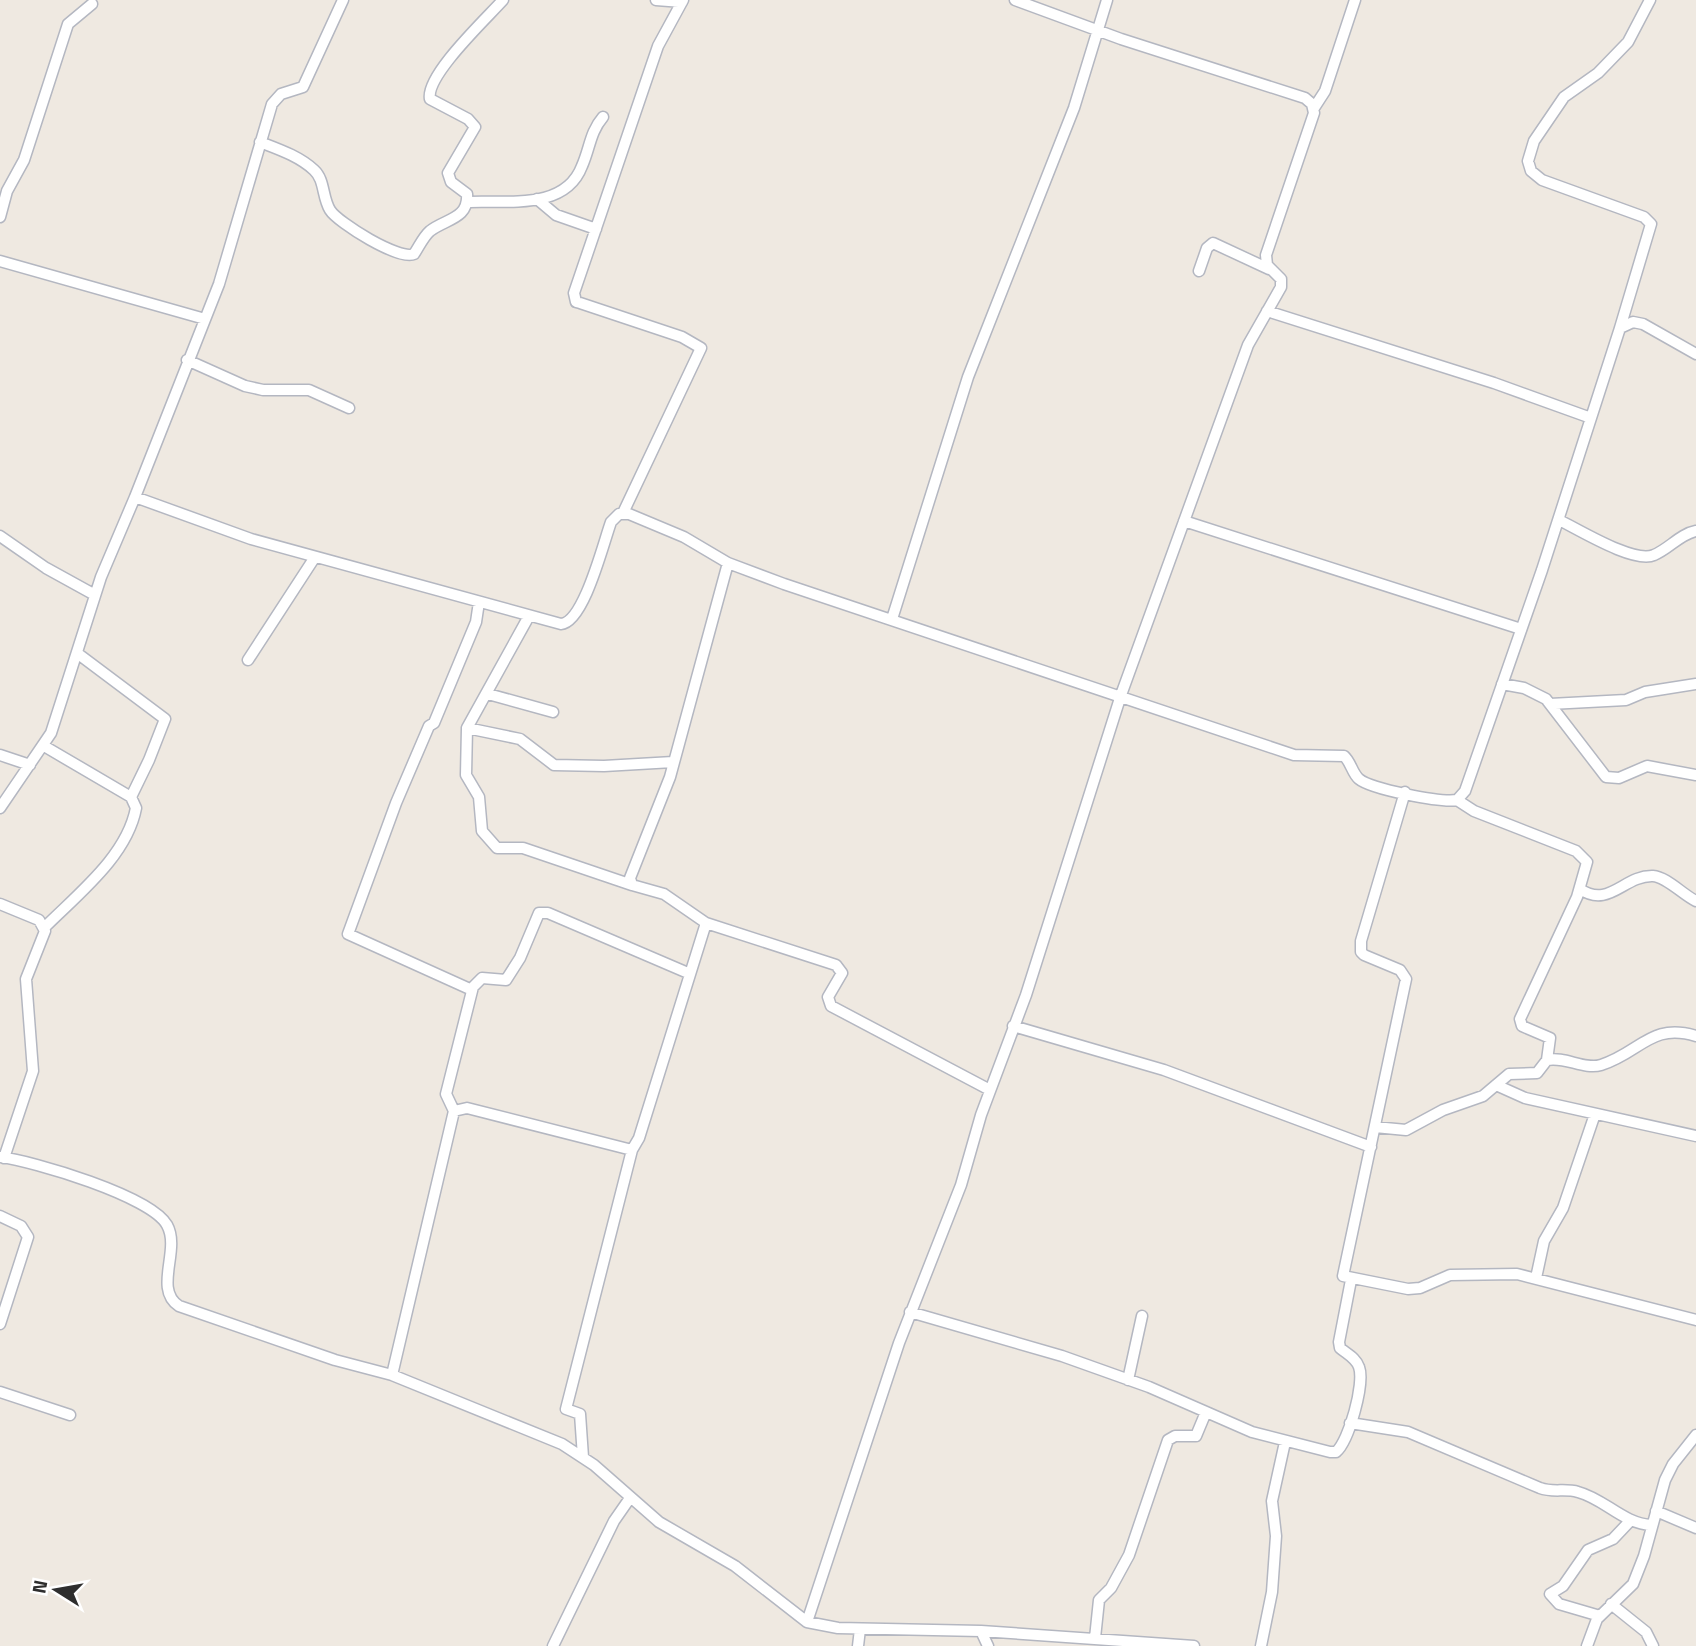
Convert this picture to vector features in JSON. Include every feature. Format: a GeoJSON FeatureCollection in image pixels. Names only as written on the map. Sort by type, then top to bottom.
{"type":"FeatureCollection","features":[{"type":"Feature","properties":{"kind":"street"},"geometry":{"type":"LineString","coordinates":[[0,808],[44,746],[95,595],[227,259],[260,142],[276,97],[299,89],[306,83],[343,0]]}},
{"type":"Feature","properties":{"kind":"street"},"geometry":{"type":"LineString","coordinates":[[260,142],[314,170],[321,180],[328,208],[335,216],[401,256],[414,254],[430,231],[457,217],[467,202],[467,194],[451,182],[448,173],[475,127],[468,119],[430,99],[430,88],[438,74],[503,0]]}},
{"type":"Feature","properties":{"kind":"street"},"geometry":{"type":"LineString","coordinates":[[135,497],[213,527],[315,556],[561,624],[573,620],[582,605],[611,522],[623,513],[701,348],[682,337],[576,302],[574,293],[658,46],[682,1],[656,0]]}},
{"type":"Feature","properties":{"kind":"street"},"geometry":{"type":"LineString","coordinates":[[1015,0],[1098,31],[1298,96],[1310,101],[1314,108]]}},
{"type":"Feature","properties":{"kind":"street"},"geometry":{"type":"LineString","coordinates":[[892,619],[968,377],[1074,108],[1107,0]]}},
{"type":"Feature","properties":{"kind":"street"},"geometry":{"type":"LineString","coordinates":[[1269,269],[1267,249],[1313,118],[1314,108],[1325,91],[1355,0]]}},
{"type":"Feature","properties":{"kind":"street"},"geometry":{"type":"LineString","coordinates":[[1457,800],[1465,791],[1559,520],[1651,230],[1649,221],[1542,180],[1531,171],[1528,161],[1534,141],[1560,102],[1598,74],[1621,51],[1633,35],[1650,0]]}},
{"type":"Feature","properties":{"kind":"street"},"geometry":{"type":"LineString","coordinates":[[0,217],[7,191],[24,159],[68,24],[92,4]]}},
{"type":"Feature","properties":{"kind":"street"},"geometry":{"type":"LineString","coordinates":[[467,202],[537,199],[560,193],[573,182],[583,164],[593,130],[603,117]]}},
{"type":"Feature","properties":{"kind":"street"},"geometry":{"type":"LineString","coordinates":[[537,199],[556,215],[596,229]]}},
{"type":"Feature","properties":{"kind":"street"},"geometry":{"type":"LineString","coordinates":[[807,1622],[910,1312],[961,1185],[1121,695],[1248,345],[1282,282],[1269,269],[1213,243],[1207,248],[1199,271]]}},
{"type":"Feature","properties":{"kind":"street"},"geometry":{"type":"LineString","coordinates":[[0,261],[205,319]]}},
{"type":"Feature","properties":{"kind":"street"},"geometry":{"type":"LineString","coordinates":[[1267,311],[1494,383],[1591,418]]}},
{"type":"Feature","properties":{"kind":"street"},"geometry":{"type":"LineString","coordinates":[[1620,328],[1633,322],[1643,324],[1696,354]]}},
{"type":"Feature","properties":{"kind":"street"},"geometry":{"type":"LineString","coordinates":[[187,360],[245,386],[263,390],[309,390],[323,393],[349,408]]}},
{"type":"Feature","properties":{"kind":"street"},"geometry":{"type":"LineString","coordinates":[[623,513],[684,537],[728,563],[892,619],[1303,757],[1330,753],[1343,756],[1360,780],[1405,792],[1457,800],[1474,811],[1582,855],[1587,867],[1580,889],[1520,1019],[1522,1026],[1550,1038],[1548,1060],[1537,1073],[1509,1074],[1483,1096],[1443,1110],[1406,1130],[1375,1127]]}},
{"type":"Feature","properties":{"kind":"street"},"geometry":{"type":"LineString","coordinates":[[1559,520],[1626,553],[1641,556],[1656,555],[1696,531]]}},
{"type":"Feature","properties":{"kind":"street"},"geometry":{"type":"LineString","coordinates":[[1184,521],[1521,629]]}},
{"type":"Feature","properties":{"kind":"street"},"geometry":{"type":"LineString","coordinates":[[0,536],[46,568],[95,595]]}},
{"type":"Feature","properties":{"kind":"street"},"geometry":{"type":"LineString","coordinates":[[248,660],[315,556]]}},
{"type":"Feature","properties":{"kind":"street"},"geometry":{"type":"LineString","coordinates":[[632,885],[630,878],[633,864],[669,782],[709,643],[728,563]]}},
{"type":"Feature","properties":{"kind":"street"},"geometry":{"type":"LineString","coordinates":[[472,990],[348,934],[396,803],[429,726],[434,723],[476,622],[479,602]]}},
{"type":"Feature","properties":{"kind":"street"},"geometry":{"type":"LineString","coordinates":[[529,616],[467,728],[466,775],[479,797],[482,831],[492,845],[501,849],[523,848],[664,894],[706,923],[835,965],[842,973],[828,998],[831,1006],[990,1090]]}},
{"type":"Feature","properties":{"kind":"street"},"geometry":{"type":"LineString","coordinates":[[77,653],[164,719],[149,760],[131,797]]}},
{"type":"Feature","properties":{"kind":"street"},"geometry":{"type":"LineString","coordinates":[[1502,684],[1524,688],[1550,704],[1600,773],[1606,777],[1619,778],[1647,766],[1696,775]]}},
{"type":"Feature","properties":{"kind":"street"},"geometry":{"type":"LineString","coordinates":[[1550,704],[1626,700],[1645,692],[1696,684]]}},
{"type":"Feature","properties":{"kind":"street"},"geometry":{"type":"LineString","coordinates":[[488,694],[552,712]]}},
{"type":"Feature","properties":{"kind":"street"},"geometry":{"type":"LineString","coordinates":[[467,728],[520,739],[554,765],[604,766],[673,762]]}},
{"type":"Feature","properties":{"kind":"street"},"geometry":{"type":"LineString","coordinates":[[44,746],[131,797],[136,804],[135,812],[118,847],[92,880],[45,927],[26,979],[33,1071],[2,1157],[109,1189],[163,1220],[170,1232],[171,1246],[168,1291],[179,1306],[335,1360],[392,1375],[549,1439],[583,1457],[677,1534],[735,1566],[807,1622],[860,1629],[981,1631],[1194,1646]]}},
{"type":"Feature","properties":{"kind":"street"},"geometry":{"type":"LineString","coordinates":[[0,755],[30,765]]}},
{"type":"Feature","properties":{"kind":"street"},"geometry":{"type":"LineString","coordinates":[[1405,792],[1360,947],[1364,955],[1403,972],[1406,979],[1352,1244],[1343,1272],[1345,1278],[1408,1289],[1420,1288],[1450,1275],[1501,1273],[1536,1278],[1696,1320]]}},
{"type":"Feature","properties":{"kind":"street"},"geometry":{"type":"LineString","coordinates":[[1580,889],[1592,895],[1607,895],[1641,878],[1655,876],[1696,901]]}},
{"type":"Feature","properties":{"kind":"street"},"geometry":{"type":"LineString","coordinates":[[0,904],[39,920],[45,927]]}},
{"type":"Feature","properties":{"kind":"street"},"geometry":{"type":"LineString","coordinates":[[392,1375],[454,1111],[446,1094],[472,990],[482,978],[506,980],[520,958],[537,916],[542,912],[688,973]]}},
{"type":"Feature","properties":{"kind":"street"},"geometry":{"type":"LineString","coordinates":[[583,1457],[580,1414],[566,1409],[632,1150],[639,1139],[688,973],[706,923]]}},
{"type":"Feature","properties":{"kind":"street"},"geometry":{"type":"LineString","coordinates":[[1013,1026],[1164,1070],[1371,1147]]}},
{"type":"Feature","properties":{"kind":"street"},"geometry":{"type":"LineString","coordinates":[[1548,1060],[1598,1066],[1659,1032],[1677,1031],[1696,1036]]}},
{"type":"Feature","properties":{"kind":"street"},"geometry":{"type":"LineString","coordinates":[[1496,1085],[1525,1098],[1696,1136]]}},
{"type":"Feature","properties":{"kind":"street"},"geometry":{"type":"LineString","coordinates":[[454,1111],[467,1108],[632,1150]]}},
{"type":"Feature","properties":{"kind":"street"},"geometry":{"type":"LineString","coordinates":[[1536,1278],[1545,1241],[1563,1208],[1595,1114]]}},
{"type":"Feature","properties":{"kind":"street"},"geometry":{"type":"LineString","coordinates":[[0,1216],[21,1226],[28,1237],[0,1324]]}},
{"type":"Feature","properties":{"kind":"street"},"geometry":{"type":"LineString","coordinates":[[910,1312],[1052,1353],[1285,1442],[1336,1452],[1343,1443],[1362,1378],[1356,1361],[1340,1348],[1339,1342],[1352,1280]]}},
{"type":"Feature","properties":{"kind":"street"},"geometry":{"type":"LineString","coordinates":[[1128,1380],[1142,1316]]}},
{"type":"Feature","properties":{"kind":"street"},"geometry":{"type":"LineString","coordinates":[[0,1392],[71,1415]]}},
{"type":"Feature","properties":{"kind":"street"},"geometry":{"type":"LineString","coordinates":[[1095,1638],[1099,1600],[1111,1588],[1129,1555],[1168,1440],[1175,1436],[1196,1436],[1206,1412]]}},
{"type":"Feature","properties":{"kind":"street"},"geometry":{"type":"LineString","coordinates":[[1350,1423],[1408,1432],[1540,1488],[1552,1492],[1570,1490],[1595,1498],[1629,1521],[1652,1525]]}},
{"type":"Feature","properties":{"kind":"street"},"geometry":{"type":"LineString","coordinates":[[1587,1646],[1600,1616],[1633,1584],[1668,1472],[1696,1435]]}},
{"type":"Feature","properties":{"kind":"street"},"geometry":{"type":"LineString","coordinates":[[1261,1646],[1272,1592],[1276,1536],[1272,1501],[1285,1442]]}},
{"type":"Feature","properties":{"kind":"street"},"geometry":{"type":"LineString","coordinates":[[553,1646],[614,1521],[630,1498]]}},
{"type":"Feature","properties":{"kind":"street"},"geometry":{"type":"LineString","coordinates":[[1656,1511],[1696,1528]]}},
{"type":"Feature","properties":{"kind":"street"},"geometry":{"type":"LineString","coordinates":[[1600,1616],[1559,1604],[1550,1594],[1563,1586],[1588,1550],[1613,1539],[1629,1521]]}},
{"type":"Feature","properties":{"kind":"street"},"geometry":{"type":"LineString","coordinates":[[1611,1604],[1646,1632],[1653,1646]]}},
{"type":"Feature","properties":{"kind":"street"},"geometry":{"type":"LineString","coordinates":[[858,1646],[860,1629]]}},
{"type":"Feature","properties":{"kind":"street"},"geometry":{"type":"LineString","coordinates":[[981,1631],[988,1646]]}}]}
